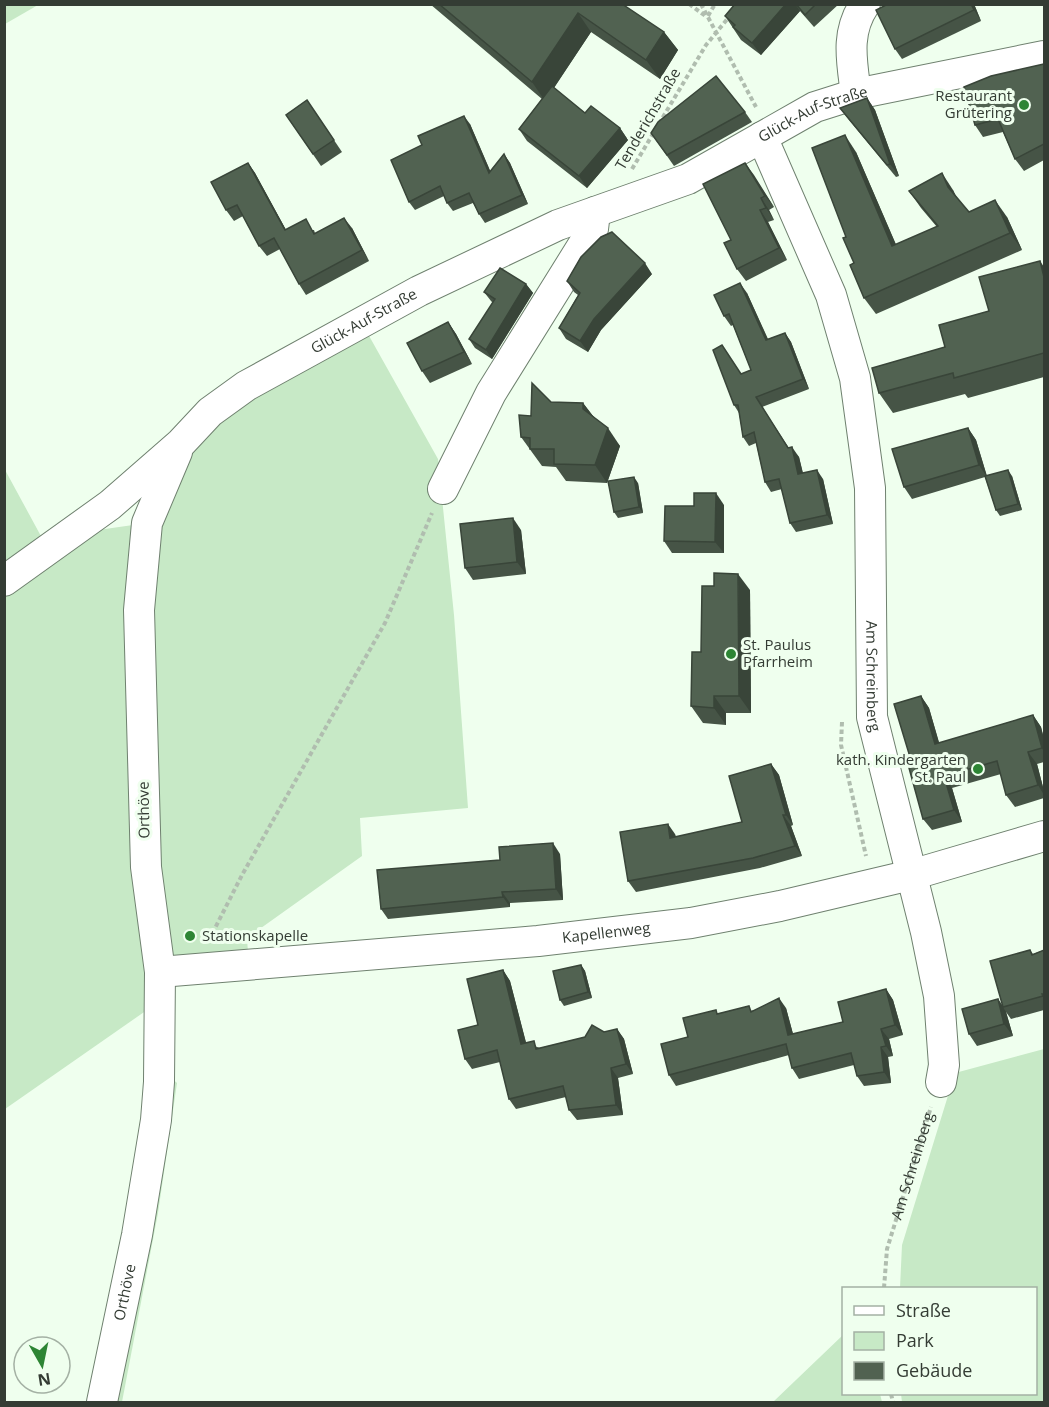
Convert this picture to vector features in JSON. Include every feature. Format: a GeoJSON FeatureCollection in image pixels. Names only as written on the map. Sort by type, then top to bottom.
{"type":"FeatureCollection","features":[{"type":"Feature","properties":{"kind":"street"},"geometry":{"type":"LineString","coordinates":[[856,94],[850,44],[855,19],[865,4]]}},
{"type":"Feature","properties":{"kind":"street","name":"Glück-Auf-Straße"},"geometry":{"type":"LineString","coordinates":[[181,443],[210,412],[246,386],[419,291],[558,225],[688,179],[815,107],[856,94],[1044,56]]}},
{"type":"Feature","properties":{"kind":"street","name":"Am Schreinberg"},"geometry":{"type":"LineString","coordinates":[[767,133],[831,295],[855,378],[870,488],[872,717],[939,996],[944,1065],[941,1082]]}},
{"type":"Feature","properties":{"kind":"street"},"geometry":{"type":"LineString","coordinates":[[443,489],[491,393],[593,229],[595,212]]}},
{"type":"Feature","properties":{"kind":"street"},"geometry":{"type":"LineString","coordinates":[[4,581],[110,506],[181,443]]}},
{"type":"Feature","properties":{"kind":"street","name":"Orthöve"},"geometry":{"type":"LineString","coordinates":[[102,1402],[137,1235],[156,1120],[160,972],[146,867],[139,610],[147,523],[181,443]]}},
{"type":"Feature","properties":{"kind":"street","name":"Kapellenweg"},"geometry":{"type":"LineString","coordinates":[[160,972],[538,941],[691,922],[780,906],[911,875],[1044,836]]}},
{"type":"Feature","properties":{"kind":"path"},"geometry":{"type":"LineString","coordinates":[[689,4],[708,17]]}},
{"type":"Feature","properties":{"kind":"path"},"geometry":{"type":"LineString","coordinates":[[701,4],[714,32],[761,115],[767,133]]}},
{"type":"Feature","properties":{"kind":"path"},"geometry":{"type":"LineString","coordinates":[[708,17],[715,4]]}},
{"type":"Feature","properties":{"kind":"path","name":"Tenderichstraße"},"geometry":{"type":"LineString","coordinates":[[630,172],[714,32],[730,14]]}},
{"type":"Feature","properties":{"kind":"path"},"geometry":{"type":"LineString","coordinates":[[194,970],[242,875],[385,622],[443,489]]}},
{"type":"Feature","properties":{"kind":"path"},"geometry":{"type":"LineString","coordinates":[[842,721],[841,745],[864,842],[864,862]]}},
{"type":"Feature","properties":{"kind":"path","name":"Am Schreinberg"},"geometry":{"type":"LineString","coordinates":[[884,1287],[887,1249],[926,1119],[941,1082]]}},
{"type":"Feature","properties":{"kind":"green space"},"geometry":{"type":"Polygon","coordinates":[[[5,4],[38,4],[38,5],[5,24],[5,4]]]}},
{"type":"Feature","properties":{"kind":"green space"},"geometry":{"type":"Polygon","coordinates":[[[368,334],[438,459],[454,615],[468,808],[360,818],[362,856],[247,938],[248,953],[171,957],[155,868],[147,609],[159,523],[191,451],[238,406],[368,334]]]}},
{"type":"Feature","properties":{"kind":"green space"},"geometry":{"type":"Polygon","coordinates":[[[4,468],[42,538],[133,525],[147,1010],[5,1109],[4,468]]]}},
{"type":"Feature","properties":{"kind":"green space"},"geometry":{"type":"Polygon","coordinates":[[[1044,1049],[1044,1402],[902,1402],[901,1395],[1037,1395],[1037,1287],[900,1287],[902,1245],[955,1073],[1044,1049]]]}},
{"type":"Feature","properties":{"kind":"green space"},"geometry":{"type":"Polygon","coordinates":[[[166,1073],[177,1083],[158,1213],[122,1402],[110,1402],[166,1073]]]}},
{"type":"Feature","properties":{"kind":"green space"},"geometry":{"type":"Polygon","coordinates":[[[842,1336],[842,1395],[880,1395],[882,1402],[773,1402],[842,1336]]]}},
{"type":"Feature","properties":{"kind":"building"},"geometry":{"type":"Polygon","coordinates":[[[439,4],[622,4],[664,32],[646,60],[578,13],[532,82],[439,4]]]}},
{"type":"Feature","properties":{"kind":"building"},"geometry":{"type":"Polygon","coordinates":[[[735,4],[786,4],[752,43],[733,27],[735,25],[725,16],[735,4]]]}},
{"type":"Feature","properties":{"kind":"building"},"geometry":{"type":"Polygon","coordinates":[[[796,4],[816,4],[805,15],[796,4]]]}},
{"type":"Feature","properties":{"kind":"building"},"geometry":{"type":"Polygon","coordinates":[[[888,4],[971,4],[974,10],[895,49],[876,10],[888,4]]]}},
{"type":"Feature","properties":{"kind":"building"},"geometry":{"type":"Polygon","coordinates":[[[1044,64],[1044,144],[1015,159],[998,119],[975,125],[964,87],[991,76],[1044,64]]]}},
{"type":"Feature","properties":{"kind":"building"},"geometry":{"type":"Polygon","coordinates":[[[716,76],[745,112],[667,155],[651,133],[658,122],[716,76]]]}},
{"type":"Feature","properties":{"kind":"building"},"geometry":{"type":"Polygon","coordinates":[[[552,86],[585,113],[591,106],[620,128],[579,176],[519,129],[552,86]]]}},
{"type":"Feature","properties":{"kind":"building"},"geometry":{"type":"Polygon","coordinates":[[[867,98],[890,164],[887,165],[840,108],[867,98]]]}},
{"type":"Feature","properties":{"kind":"building"},"geometry":{"type":"Polygon","coordinates":[[[307,100],[334,140],[313,154],[286,115],[307,100]]]}},
{"type":"Feature","properties":{"kind":"building"},"geometry":{"type":"Polygon","coordinates":[[[464,116],[489,173],[504,154],[522,195],[479,214],[469,193],[447,203],[440,186],[409,202],[391,160],[422,145],[418,136],[464,116]]]}},
{"type":"Feature","properties":{"kind":"building"},"geometry":{"type":"Polygon","coordinates":[[[845,135],[892,246],[938,226],[909,191],[942,173],[948,187],[969,212],[995,200],[1010,233],[864,298],[850,265],[854,263],[843,238],[846,237],[812,148],[845,135]]]}},
{"type":"Feature","properties":{"kind":"building"},"geometry":{"type":"Polygon","coordinates":[[[248,163],[285,230],[306,219],[314,234],[344,218],[362,250],[299,284],[274,238],[259,246],[237,205],[226,210],[211,182],[248,163]]]}},
{"type":"Feature","properties":{"kind":"building"},"geometry":{"type":"Polygon","coordinates":[[[745,163],[765,196],[761,198],[766,208],[760,210],[779,248],[737,269],[724,243],[731,240],[703,184],[745,163]]]}},
{"type":"Feature","properties":{"kind":"building"},"geometry":{"type":"Polygon","coordinates":[[[612,232],[645,263],[594,319],[580,341],[559,328],[580,293],[567,281],[581,257],[601,237],[612,232]]]}},
{"type":"Feature","properties":{"kind":"building"},"geometry":{"type":"Polygon","coordinates":[[[1040,261],[1044,277],[1044,353],[954,378],[953,373],[879,393],[872,368],[945,347],[939,325],[989,311],[979,277],[1040,261]]]}},
{"type":"Feature","properties":{"kind":"building"},"geometry":{"type":"Polygon","coordinates":[[[500,268],[526,284],[486,350],[469,339],[495,299],[484,292],[500,268]]]}},
{"type":"Feature","properties":{"kind":"building"},"geometry":{"type":"Polygon","coordinates":[[[740,283],[766,340],[785,333],[803,379],[756,397],[788,448],[792,447],[798,474],[817,470],[827,515],[790,523],[779,479],[765,482],[754,432],[743,437],[738,405],[734,405],[713,350],[722,345],[741,374],[751,370],[729,314],[724,316],[714,295],[740,283]]]}},
{"type":"Feature","properties":{"kind":"building"},"geometry":{"type":"Polygon","coordinates":[[[448,322],[464,352],[422,371],[407,343],[448,322]]]}},
{"type":"Feature","properties":{"kind":"building"},"geometry":{"type":"Polygon","coordinates":[[[532,383],[551,402],[583,403],[583,409],[608,428],[595,465],[554,464],[554,449],[530,449],[530,438],[521,437],[519,415],[531,416],[532,383]]]}},
{"type":"Feature","properties":{"kind":"building"},"geometry":{"type":"Polygon","coordinates":[[[968,428],[979,465],[904,487],[892,449],[968,428]]]}},
{"type":"Feature","properties":{"kind":"building"},"geometry":{"type":"Polygon","coordinates":[[[1008,470],[1018,504],[996,510],[985,476],[1008,470]]]}},
{"type":"Feature","properties":{"kind":"building"},"geometry":{"type":"Polygon","coordinates":[[[634,477],[639,507],[614,512],[608,481],[634,477]]]}},
{"type":"Feature","properties":{"kind":"building"},"geometry":{"type":"Polygon","coordinates":[[[694,493],[716,493],[715,542],[664,541],[665,506],[694,506],[694,493]]]}},
{"type":"Feature","properties":{"kind":"building"},"geometry":{"type":"Polygon","coordinates":[[[513,518],[517,562],[465,568],[460,524],[513,518]]]}},
{"type":"Feature","properties":{"kind":"building"},"geometry":{"type":"Polygon","coordinates":[[[714,573],[738,574],[739,696],[714,696],[714,708],[691,706],[692,652],[701,652],[702,586],[714,586],[714,573]]]}},
{"type":"Feature","properties":{"kind":"building","name":"kath. Kindergarten St. Paul"},"geometry":{"type":"Polygon","coordinates":[[[921,696],[935,744],[1033,715],[1042,748],[1028,752],[1038,785],[1006,795],[997,761],[944,776],[954,810],[923,819],[909,768],[913,767],[894,704],[921,696]]]}},
{"type":"Feature","properties":{"kind":"building"},"geometry":{"type":"Polygon","coordinates":[[[771,764],[786,815],[783,815],[795,846],[753,858],[628,881],[620,832],[668,824],[670,838],[742,822],[729,776],[771,764]]]}},
{"type":"Feature","properties":{"kind":"building"},"geometry":{"type":"Polygon","coordinates":[[[553,843],[556,889],[502,892],[503,897],[381,909],[377,870],[500,860],[499,847],[553,843]]]}},
{"type":"Feature","properties":{"kind":"building"},"geometry":{"type":"Polygon","coordinates":[[[1030,950],[1032,955],[1044,950],[1044,994],[1003,1007],[990,961],[1030,950]]]}},
{"type":"Feature","properties":{"kind":"building"},"geometry":{"type":"Polygon","coordinates":[[[581,965],[588,992],[560,1000],[553,971],[581,965]]]}},
{"type":"Feature","properties":{"kind":"building"},"geometry":{"type":"Polygon","coordinates":[[[503,970],[521,1044],[534,1041],[536,1049],[585,1037],[592,1025],[604,1032],[617,1029],[626,1064],[611,1068],[616,1105],[569,1110],[563,1086],[509,1099],[497,1050],[465,1059],[458,1030],[478,1025],[467,979],[503,970]]]}},
{"type":"Feature","properties":{"kind":"building"},"geometry":{"type":"Polygon","coordinates":[[[886,989],[895,1025],[881,1029],[886,1046],[881,1047],[884,1072],[857,1076],[851,1053],[792,1068],[786,1044],[669,1075],[661,1044],[688,1037],[683,1018],[716,1010],[717,1014],[749,1006],[751,1012],[779,998],[788,1035],[843,1022],[838,1002],[886,989]]]}},
{"type":"Feature","properties":{"kind":"building"},"geometry":{"type":"Polygon","coordinates":[[[998,999],[1004,1024],[969,1034],[962,1009],[998,999]]]}},
{"type":"Feature","properties":{"kind":"place","name":"Restaurant Grütering"},"geometry":{"type":"Point","coordinates":[1024,105]}},
{"type":"Feature","properties":{"kind":"place","name":"St. Paulus Pfarrheim"},"geometry":{"type":"Point","coordinates":[731,654]}},
{"type":"Feature","properties":{"kind":"place","name":"kath. Kindergarten St. Paul"},"geometry":{"type":"Point","coordinates":[978,769]}},
{"type":"Feature","properties":{"kind":"place","name":"Stationskapelle"},"geometry":{"type":"Point","coordinates":[190,936]}}]}
